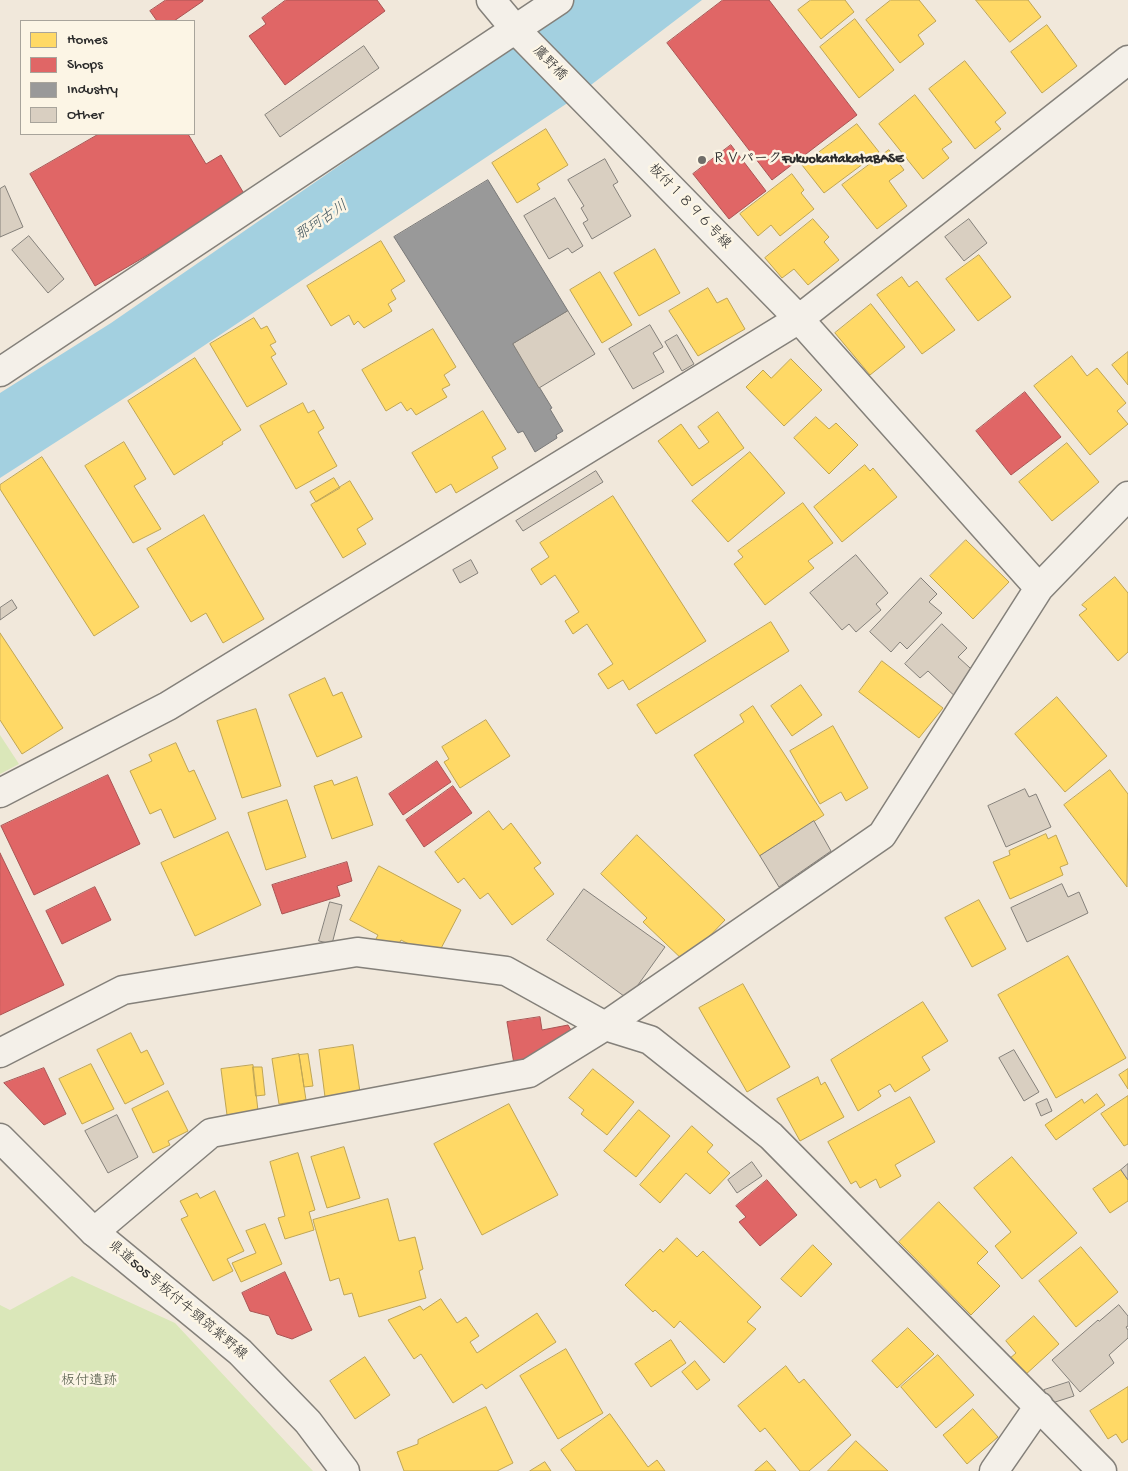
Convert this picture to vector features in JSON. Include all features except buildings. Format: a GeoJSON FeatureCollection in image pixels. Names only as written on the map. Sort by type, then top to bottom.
{"type":"FeatureCollection","features":[{"type":"Feature","properties":{"kind":"street"},"geometry":{"type":"LineString","coordinates":[[491,0],[517,31]]}},
{"type":"Feature","properties":{"kind":"street"},"geometry":{"type":"LineString","coordinates":[[0,372],[517,31],[559,0]]}},
{"type":"Feature","properties":{"kind":"street","name":"鷹野橋"},"geometry":{"type":"LineString","coordinates":[[517,31],[580,96]]}},
{"type":"Feature","properties":{"kind":"street"},"geometry":{"type":"LineString","coordinates":[[0,793],[168,706],[799,319],[1128,60]]}},
{"type":"Feature","properties":{"kind":"street","name":"板付１８９６号線"},"geometry":{"type":"LineString","coordinates":[[580,96],[799,319],[1039,588]]}},
{"type":"Feature","properties":{"kind":"street"},"geometry":{"type":"LineString","coordinates":[[94,1232],[211,1132],[529,1073],[605,1026],[882,836],[1039,588],[1128,496]]}},
{"type":"Feature","properties":{"kind":"street"},"geometry":{"type":"LineString","coordinates":[[0,1053],[123,990],[357,952],[506,971],[605,1026],[650,1040],[771,1136],[1102,1471]]}},
{"type":"Feature","properties":{"kind":"street","name":"県道505号板付牛頸筑紫野線"},"geometry":{"type":"LineString","coordinates":[[0,1138],[94,1232],[240,1352],[308,1422],[345,1471]]}},
{"type":"Feature","properties":{"kind":"street"},"geometry":{"type":"LineString","coordinates":[[994,1471],[1039,1406]]}},
{"type":"Feature","properties":{"kind":"green space"},"geometry":{"type":"Polygon","coordinates":[[[0,735],[19,764],[0,774],[0,735]]]}},
{"type":"Feature","properties":{"kind":"green space","name":"板付遺跡"},"geometry":{"type":"Polygon","coordinates":[[[72,1276],[175,1323],[313,1471],[0,1471],[0,1305],[10,1310],[72,1276]]]}},
{"type":"Feature","properties":{"kind":"water","name":"那珂古川"},"geometry":{"type":"Polygon","coordinates":[[[574,0],[702,0],[566,104],[151,381],[0,478],[0,393],[111,323],[511,47],[574,0]]]}},
{"type":"Feature","properties":{"kind":"place","name":"ＲＶパークFukuokaHakataBASE"},"geometry":{"type":"Point","coordinates":[702,160]}}]}
